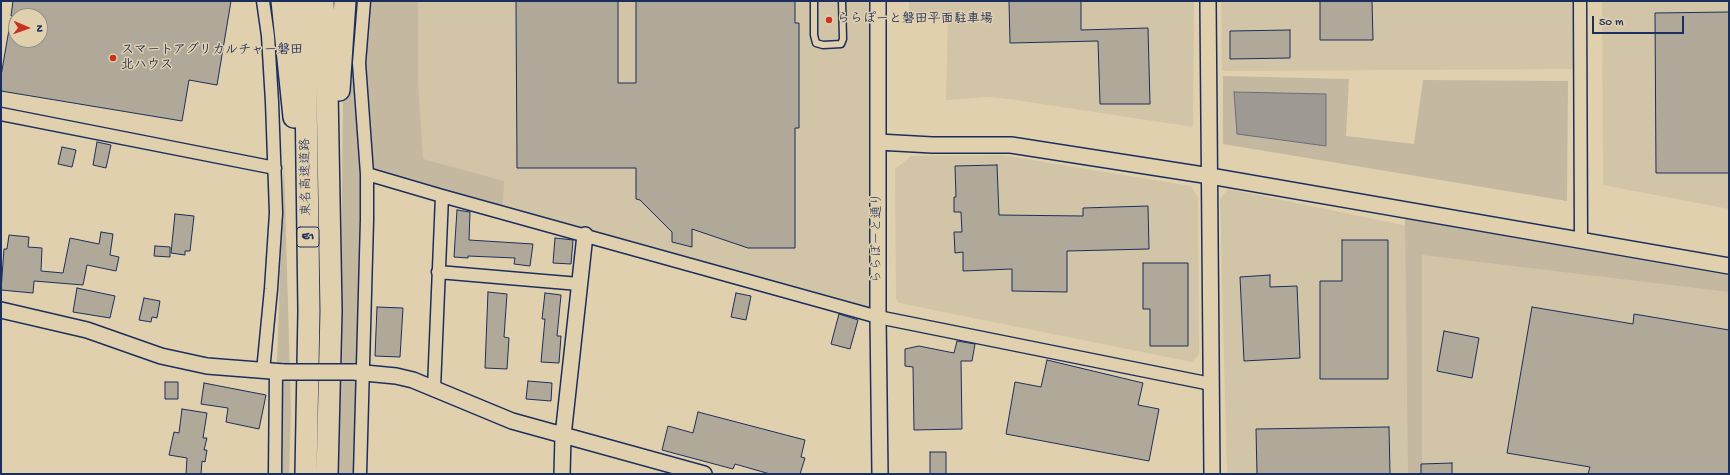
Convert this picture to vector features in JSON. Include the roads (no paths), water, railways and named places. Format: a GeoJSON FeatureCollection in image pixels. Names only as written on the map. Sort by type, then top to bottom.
{"type":"FeatureCollection","features":[{"type":"Feature","properties":{"kind":"highway"},"geometry":{"type":"LineString","coordinates":[[282,1],[293,106],[301,228],[309,311]]}},
{"type":"Feature","properties":{"kind":"highway","name":"東名高速道路"},"geometry":{"type":"LineString","coordinates":[[302,1],[306,90],[309,311],[306,474]]}},
{"type":"Feature","properties":{"kind":"highway","name":"東名高速道路"},"geometry":{"type":"LineString","coordinates":[[323,1],[327,97],[331,311],[327,474]]}},
{"type":"Feature","properties":{"kind":"highway"},"geometry":{"type":"LineString","coordinates":[[331,311],[340,71],[345,1]]}},
{"type":"Feature","properties":{"kind":"street"},"geometry":{"type":"LineString","coordinates":[[263,1],[268,36],[275,168],[276,213],[271,289],[275,372],[275,474]]}},
{"type":"Feature","properties":{"kind":"street"},"geometry":{"type":"LineString","coordinates":[[360,474],[359,373],[367,174],[359,63],[364,1]]}},
{"type":"Feature","properties":{"kind":"street","name":"ららぽーと通り"},"geometry":{"type":"LineString","coordinates":[[878,1],[878,317],[880,474]]}},
{"type":"Feature","properties":{"kind":"street"},"geometry":{"type":"LineString","coordinates":[[1208,1],[1212,474]]}},
{"type":"Feature","properties":{"kind":"street"},"geometry":{"type":"LineString","coordinates":[[1580,1],[1582,240]]}},
{"type":"Feature","properties":{"kind":"street"},"geometry":{"type":"LineString","coordinates":[[1,114],[275,168]]}},
{"type":"Feature","properties":{"kind":"street"},"geometry":{"type":"LineString","coordinates":[[878,142],[932,145],[1011,145],[1210,176],[1729,266]]}},
{"type":"Feature","properties":{"kind":"street"},"geometry":{"type":"LineString","coordinates":[[367,174],[878,317],[1212,384]]}},
{"type":"Feature","properties":{"kind":"street"},"geometry":{"type":"LineString","coordinates":[[434,388],[442,196]]}},
{"type":"Feature","properties":{"kind":"street"},"geometry":{"type":"LineString","coordinates":[[562,474],[563,436],[578,284],[585,235]]}},
{"type":"Feature","properties":{"kind":"street"},"geometry":{"type":"LineString","coordinates":[[438,272],[578,284]]}},
{"type":"Feature","properties":{"kind":"street"},"geometry":{"type":"LineString","coordinates":[[1,310],[87,330],[169,358],[207,366],[275,372],[359,373],[396,376],[434,388],[512,421],[704,474]]}},
{"type":"Feature","properties":{"kind":"lane"},"geometry":{"type":"LineString","coordinates":[[814,1],[814,36],[816,43],[823,45],[840,44],[843,39],[842,1]]}},
{"type":"Feature","properties":{"kind":"place","name":"ららぽーと磐田平面駐車場"},"geometry":{"type":"Point","coordinates":[829,20]}},
{"type":"Feature","properties":{"kind":"place","name":"スマートアグリカルチャー磐田 北ハウス"},"geometry":{"type":"Point","coordinates":[113,58]}}]}
